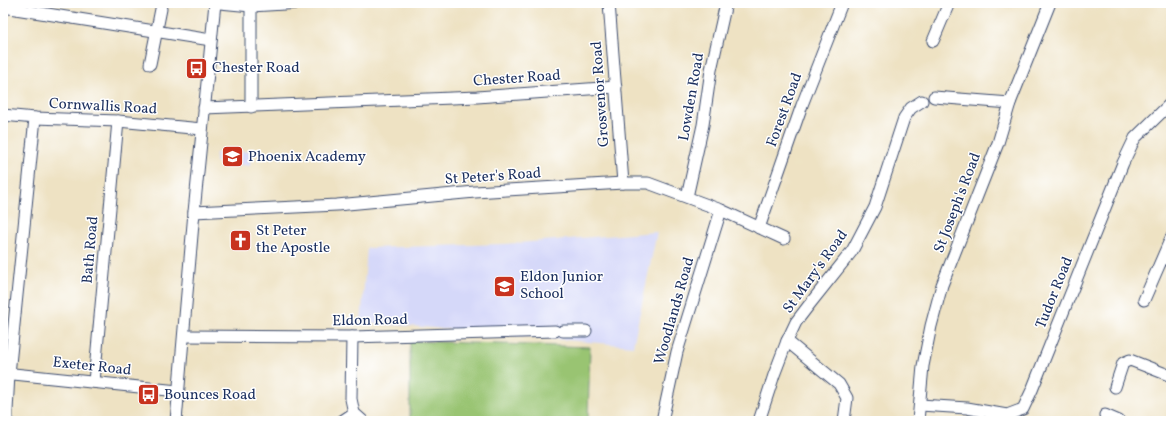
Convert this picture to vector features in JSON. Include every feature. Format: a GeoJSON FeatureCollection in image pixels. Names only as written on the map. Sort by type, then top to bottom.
{"type":"FeatureCollection","features":[{"type":"Feature","properties":{"kind":"street"},"geometry":{"type":"LineString","coordinates":[[176,421],[194,212],[215,3]]}},
{"type":"Feature","properties":{"kind":"street"},"geometry":{"type":"LineString","coordinates":[[220,3],[252,6],[302,3]]}},
{"type":"Feature","properties":{"kind":"street","name":"Grosvenor Road"},"geometry":{"type":"LineString","coordinates":[[610,3],[623,183]]}},
{"type":"Feature","properties":{"kind":"street","name":"Lowden Road"},"geometry":{"type":"LineString","coordinates":[[687,197],[703,125],[711,70],[726,3]]}},
{"type":"Feature","properties":{"kind":"street","name":"Forest Road"},"geometry":{"type":"LineString","coordinates":[[759,228],[802,105],[842,3]]}},
{"type":"Feature","properties":{"kind":"street"},"geometry":{"type":"LineString","coordinates":[[933,41],[949,3]]}},
{"type":"Feature","properties":{"kind":"street","name":"St Joseph's Road"},"geometry":{"type":"LineString","coordinates":[[918,421],[923,366],[930,326],[942,285],[998,143],[1010,103],[1050,3]]}},
{"type":"Feature","properties":{"kind":"street"},"geometry":{"type":"LineString","coordinates":[[251,107],[252,6]]}},
{"type":"Feature","properties":{"kind":"street"},"geometry":{"type":"LineString","coordinates":[[3,7],[211,40]]}},
{"type":"Feature","properties":{"kind":"street"},"geometry":{"type":"LineString","coordinates":[[150,64],[161,9]]}},
{"type":"Feature","properties":{"kind":"street","name":"Chester Road"},"geometry":{"type":"LineString","coordinates":[[204,108],[477,97],[616,87]]}},
{"type":"Feature","properties":{"kind":"street"},"geometry":{"type":"LineString","coordinates":[[934,97],[1010,103]]}},
{"type":"Feature","properties":{"kind":"street","name":"St Mary's Road"},"geometry":{"type":"LineString","coordinates":[[758,421],[787,341],[796,322],[852,251],[875,207],[904,118],[911,108],[922,101]]}},
{"type":"Feature","properties":{"kind":"street","name":"Tudor Road"},"geometry":{"type":"LineString","coordinates":[[920,405],[968,408],[982,412],[1007,415],[1023,408],[1035,383],[1126,156],[1135,138],[1171,103]]}},
{"type":"Feature","properties":{"kind":"street","name":"Cornwallis Road"},"geometry":{"type":"LineString","coordinates":[[3,115],[35,118],[118,121],[202,129]]}},
{"type":"Feature","properties":{"kind":"street"},"geometry":{"type":"LineString","coordinates":[[7,421],[6,373],[35,118]]}},
{"type":"Feature","properties":{"kind":"street","name":"Bath Road"},"geometry":{"type":"LineString","coordinates":[[94,382],[118,121]]}},
{"type":"Feature","properties":{"kind":"street","name":"St Peter's Road"},"geometry":{"type":"LineString","coordinates":[[194,212],[337,205],[475,192],[623,183],[648,183],[721,210],[784,239]]}},
{"type":"Feature","properties":{"kind":"street","name":"Woodlands Road"},"geometry":{"type":"LineString","coordinates":[[662,421],[678,352],[721,210]]}},
{"type":"Feature","properties":{"kind":"street"},"geometry":{"type":"LineString","coordinates":[[1144,300],[1171,238]]}},
{"type":"Feature","properties":{"kind":"street","name":"Eldon Road"},"geometry":{"type":"LineString","coordinates":[[184,336],[352,337],[586,330]]}},
{"type":"Feature","properties":{"kind":"street"},"geometry":{"type":"LineString","coordinates":[[352,337],[351,399],[354,413],[363,421]]}},
{"type":"Feature","properties":{"kind":"street"},"geometry":{"type":"LineString","coordinates":[[787,341],[839,384],[847,398],[844,421]]}},
{"type":"Feature","properties":{"kind":"street"},"geometry":{"type":"LineString","coordinates":[[1115,387],[1123,363],[1130,360],[1171,376]]}},
{"type":"Feature","properties":{"kind":"street","name":"Exeter Road"},"geometry":{"type":"LineString","coordinates":[[6,373],[178,391]]}},
{"type":"Feature","properties":{"kind":"street"},"geometry":{"type":"LineString","coordinates":[[342,421],[354,413]]}},
{"type":"Feature","properties":{"kind":"street"},"geometry":{"type":"LineString","coordinates":[[1104,415],[1119,421]]}},
{"type":"Feature","properties":{"kind":"shaded area","name":"Phoenix Academy"},"geometry":{"type":"Polygon","coordinates":[[[251,151],[250,166],[215,162],[216,153],[251,151]]]}},
{"type":"Feature","properties":{"kind":"shaded area","name":"Eldon Junior School"},"geometry":{"type":"Polygon","coordinates":[[[657,232],[633,346],[361,323],[367,248],[505,244],[657,232]]]}},
{"type":"Feature","properties":{"kind":"green space"},"geometry":{"type":"Polygon","coordinates":[[[410,341],[590,347],[588,420],[599,421],[410,421],[410,341]]]}},
{"type":"Feature","properties":{"kind":"place","name":"Chester Road"},"geometry":{"type":"Point","coordinates":[197,68]}},
{"type":"Feature","properties":{"kind":"place","name":"Phoenix Academy"},"geometry":{"type":"Point","coordinates":[233,157]}},
{"type":"Feature","properties":{"kind":"place","name":"St Peter the Apostle"},"geometry":{"type":"Point","coordinates":[241,240]}},
{"type":"Feature","properties":{"kind":"place","name":"Eldon Junior School"},"geometry":{"type":"Point","coordinates":[505,286]}},
{"type":"Feature","properties":{"kind":"place","name":"Bounces Road"},"geometry":{"type":"Point","coordinates":[148,395]}}]}
